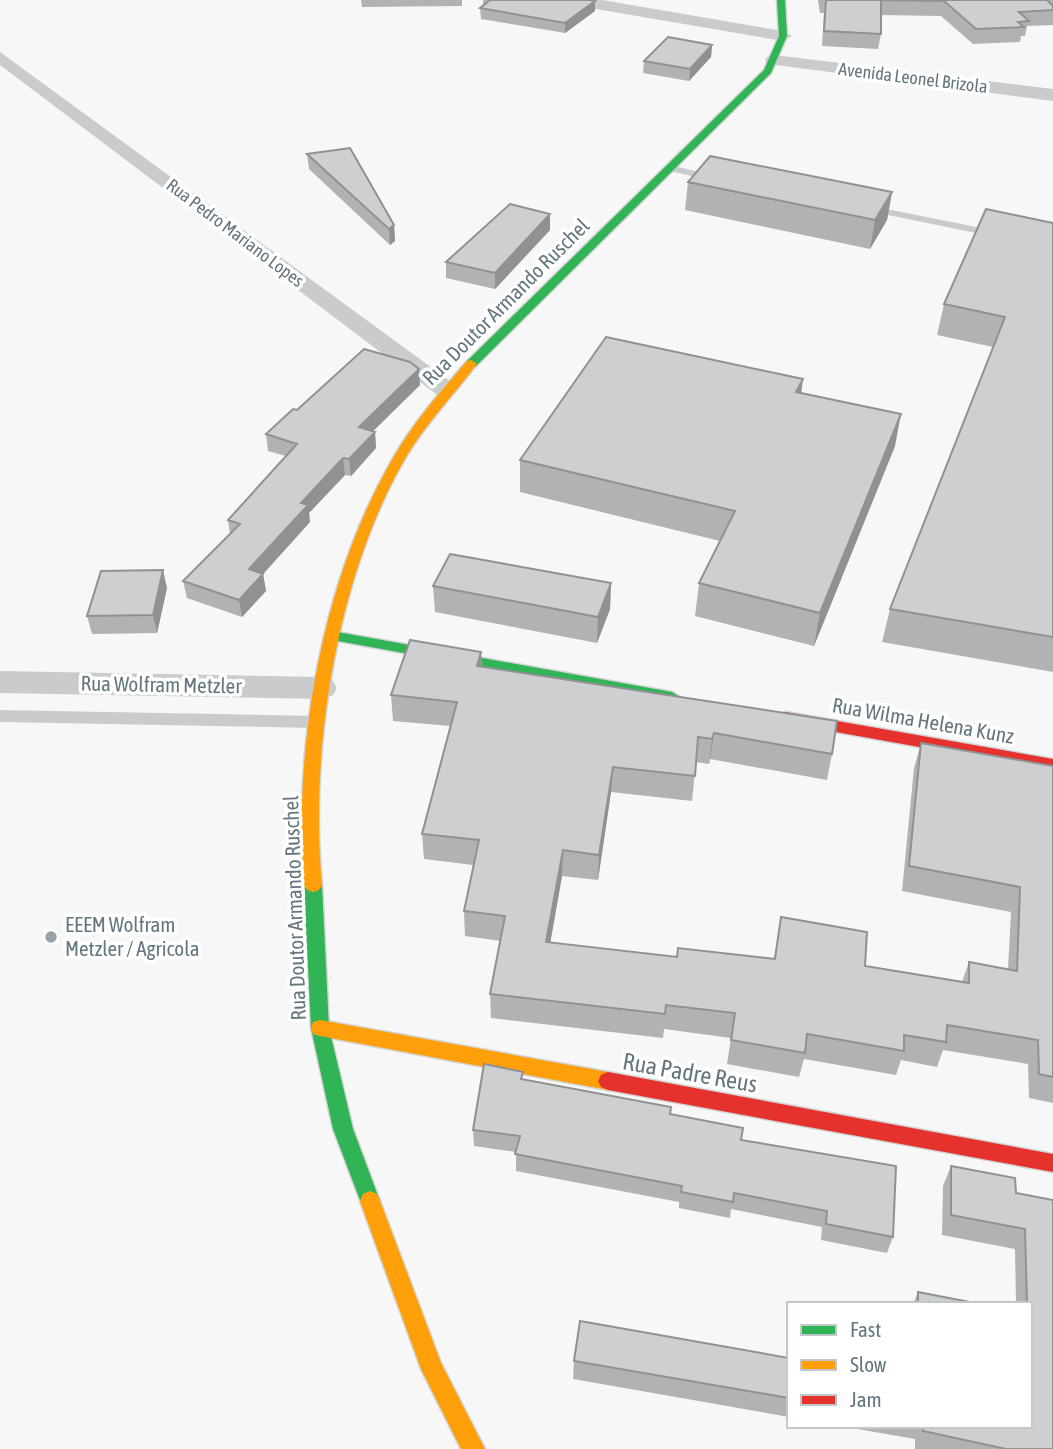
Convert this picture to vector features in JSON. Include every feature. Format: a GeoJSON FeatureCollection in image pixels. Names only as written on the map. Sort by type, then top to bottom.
{"type":"FeatureCollection","features":[{"type":"Feature","properties":{"kind":"main road","name":"Rua Doutor Armando Ruschel"},"geometry":{"type":"LineString","coordinates":[[472,1449],[432,1369],[343,1129],[320,1028],[309,813],[317,722],[332,636],[360,545],[387,478],[445,389],[768,71],[783,36],[781,0]]}},
{"type":"Feature","properties":{"kind":"main road"},"geometry":{"type":"LineString","coordinates":[[332,636],[685,700]]}},
{"type":"Feature","properties":{"kind":"main road","name":"Rua Wilma Helena Kunz"},"geometry":{"type":"LineString","coordinates":[[767,714],[1053,765]]}},
{"type":"Feature","properties":{"kind":"main road","name":"Rua Padre Reus"},"geometry":{"type":"LineString","coordinates":[[320,1028],[1053,1163]]}},
{"type":"Feature","properties":{"kind":"street"},"geometry":{"type":"LineString","coordinates":[[573,0],[783,36]]}},
{"type":"Feature","properties":{"kind":"street","name":"Rua Pedro Mariano Lopes"},"geometry":{"type":"LineString","coordinates":[[0,57],[445,389]]}},
{"type":"Feature","properties":{"kind":"street","name":"Avenida Leonel Brizola"},"geometry":{"type":"LineString","coordinates":[[774,60],[1053,95]]}},
{"type":"Feature","properties":{"kind":"street","name":"Rua Wolfram Metzler"},"geometry":{"type":"LineString","coordinates":[[0,682],[322,688]]}},
{"type":"Feature","properties":{"kind":"lane"},"geometry":{"type":"LineString","coordinates":[[669,169],[724,179]]}},
{"type":"Feature","properties":{"kind":"lane"},"geometry":{"type":"LineString","coordinates":[[861,207],[1012,237]]}},
{"type":"Feature","properties":{"kind":"lane"},"geometry":{"type":"LineString","coordinates":[[0,716],[317,722]]}},
{"type":"Feature","properties":{"kind":"building"},"geometry":{"type":"Polygon","coordinates":[[[490,0],[595,1],[565,23],[480,8],[490,0]]]}},
{"type":"Feature","properties":{"kind":"building"},"geometry":{"type":"Polygon","coordinates":[[[826,0],[881,0],[881,34],[824,31],[826,0]]]}},
{"type":"Feature","properties":{"kind":"building"},"geometry":{"type":"Polygon","coordinates":[[[881,0],[1047,0],[1053,10],[1019,12],[1029,21],[1018,22],[1024,27],[976,29],[944,1],[881,0]]]}},
{"type":"Feature","properties":{"kind":"building"},"geometry":{"type":"Polygon","coordinates":[[[668,37],[712,45],[690,69],[644,61],[668,37]]]}},
{"type":"Feature","properties":{"kind":"building"},"geometry":{"type":"Polygon","coordinates":[[[350,148],[394,225],[389,229],[307,154],[350,148]]]}},
{"type":"Feature","properties":{"kind":"building"},"geometry":{"type":"Polygon","coordinates":[[[710,156],[892,192],[875,220],[688,182],[710,156]]]}},
{"type":"Feature","properties":{"kind":"building"},"geometry":{"type":"Polygon","coordinates":[[[510,204],[550,214],[495,273],[446,262],[510,204]]]}},
{"type":"Feature","properties":{"kind":"building"},"geometry":{"type":"Polygon","coordinates":[[[986,209],[1053,223],[1053,637],[890,609],[1005,317],[944,304],[986,209]]]}},
{"type":"Feature","properties":{"kind":"building"},"geometry":{"type":"Polygon","coordinates":[[[606,337],[803,379],[796,392],[901,414],[820,613],[699,583],[735,511],[520,460],[606,337]]]}},
{"type":"Feature","properties":{"kind":"building"},"geometry":{"type":"Polygon","coordinates":[[[364,349],[410,362],[419,369],[359,427],[375,432],[349,459],[343,458],[301,503],[308,505],[249,569],[263,574],[239,600],[183,581],[240,524],[228,520],[297,444],[266,434],[293,409],[297,410],[364,349]]]}},
{"type":"Feature","properties":{"kind":"building"},"geometry":{"type":"Polygon","coordinates":[[[450,554],[611,583],[598,617],[433,586],[450,554]]]}},
{"type":"Feature","properties":{"kind":"building"},"geometry":{"type":"Polygon","coordinates":[[[163,570],[153,615],[87,616],[101,571],[163,570]]]}},
{"type":"Feature","properties":{"kind":"building"},"geometry":{"type":"Polygon","coordinates":[[[410,640],[481,652],[477,666],[837,721],[832,754],[714,733],[712,739],[698,737],[695,776],[613,767],[599,855],[563,850],[546,942],[677,957],[678,948],[775,959],[781,917],[867,932],[865,966],[969,983],[969,962],[1017,971],[1020,887],[909,866],[921,743],[1053,766],[1053,1077],[1039,1074],[1038,1040],[947,1025],[946,1042],[904,1035],[904,1051],[807,1034],[805,1053],[731,1040],[735,1013],[666,1005],[665,1014],[490,994],[505,916],[464,911],[479,840],[422,834],[457,702],[391,695],[410,640]]]}},
{"type":"Feature","properties":{"kind":"building"},"geometry":{"type":"Polygon","coordinates":[[[484,1064],[523,1072],[521,1079],[671,1107],[670,1114],[743,1128],[741,1140],[896,1166],[893,1237],[826,1224],[827,1211],[734,1193],[733,1202],[681,1192],[682,1186],[515,1154],[520,1136],[473,1130],[484,1064]]]}},
{"type":"Feature","properties":{"kind":"building"},"geometry":{"type":"Polygon","coordinates":[[[951,1166],[1015,1178],[1016,1193],[1053,1200],[1053,1449],[1006,1449],[923,1431],[923,1428],[1032,1428],[1032,1302],[1027,1302],[1025,1229],[951,1215],[951,1166]]]}},
{"type":"Feature","properties":{"kind":"building"},"geometry":{"type":"Polygon","coordinates":[[[918,1292],[970,1302],[918,1302],[918,1292]]]}},
{"type":"Feature","properties":{"kind":"building"},"geometry":{"type":"Polygon","coordinates":[[[580,1321],[787,1358],[787,1398],[574,1361],[580,1321]]]}},
{"type":"Feature","properties":{"kind":"traffic: fast"},"geometry":{"type":"LineString","coordinates":[[471,364],[768,71],[783,36],[781,0]]}},
{"type":"Feature","properties":{"kind":"traffic: fast"},"geometry":{"type":"LineString","coordinates":[[332,636],[672,697]]}},
{"type":"Feature","properties":{"kind":"traffic: fast"},"geometry":{"type":"LineString","coordinates":[[313,885],[320,1028],[343,1129],[370,1201]]}},
{"type":"Feature","properties":{"kind":"traffic: slow"},"geometry":{"type":"LineString","coordinates":[[313,885],[309,820],[314,752],[334,631],[351,571],[372,513],[399,459],[432,408],[471,364]]}},
{"type":"Feature","properties":{"kind":"traffic: slow"},"geometry":{"type":"LineString","coordinates":[[320,1028],[608,1081]]}},
{"type":"Feature","properties":{"kind":"traffic: slow"},"geometry":{"type":"LineString","coordinates":[[370,1201],[432,1369],[473,1449]]}},
{"type":"Feature","properties":{"kind":"traffic: jam"},"geometry":{"type":"LineString","coordinates":[[786,718],[1053,765]]}},
{"type":"Feature","properties":{"kind":"traffic: jam"},"geometry":{"type":"LineString","coordinates":[[608,1081],[1053,1163]]}},
{"type":"Feature","properties":{"kind":"place","name":"EEEM Wolfram Metzler / Agricola"},"geometry":{"type":"Point","coordinates":[51,937]}}]}
